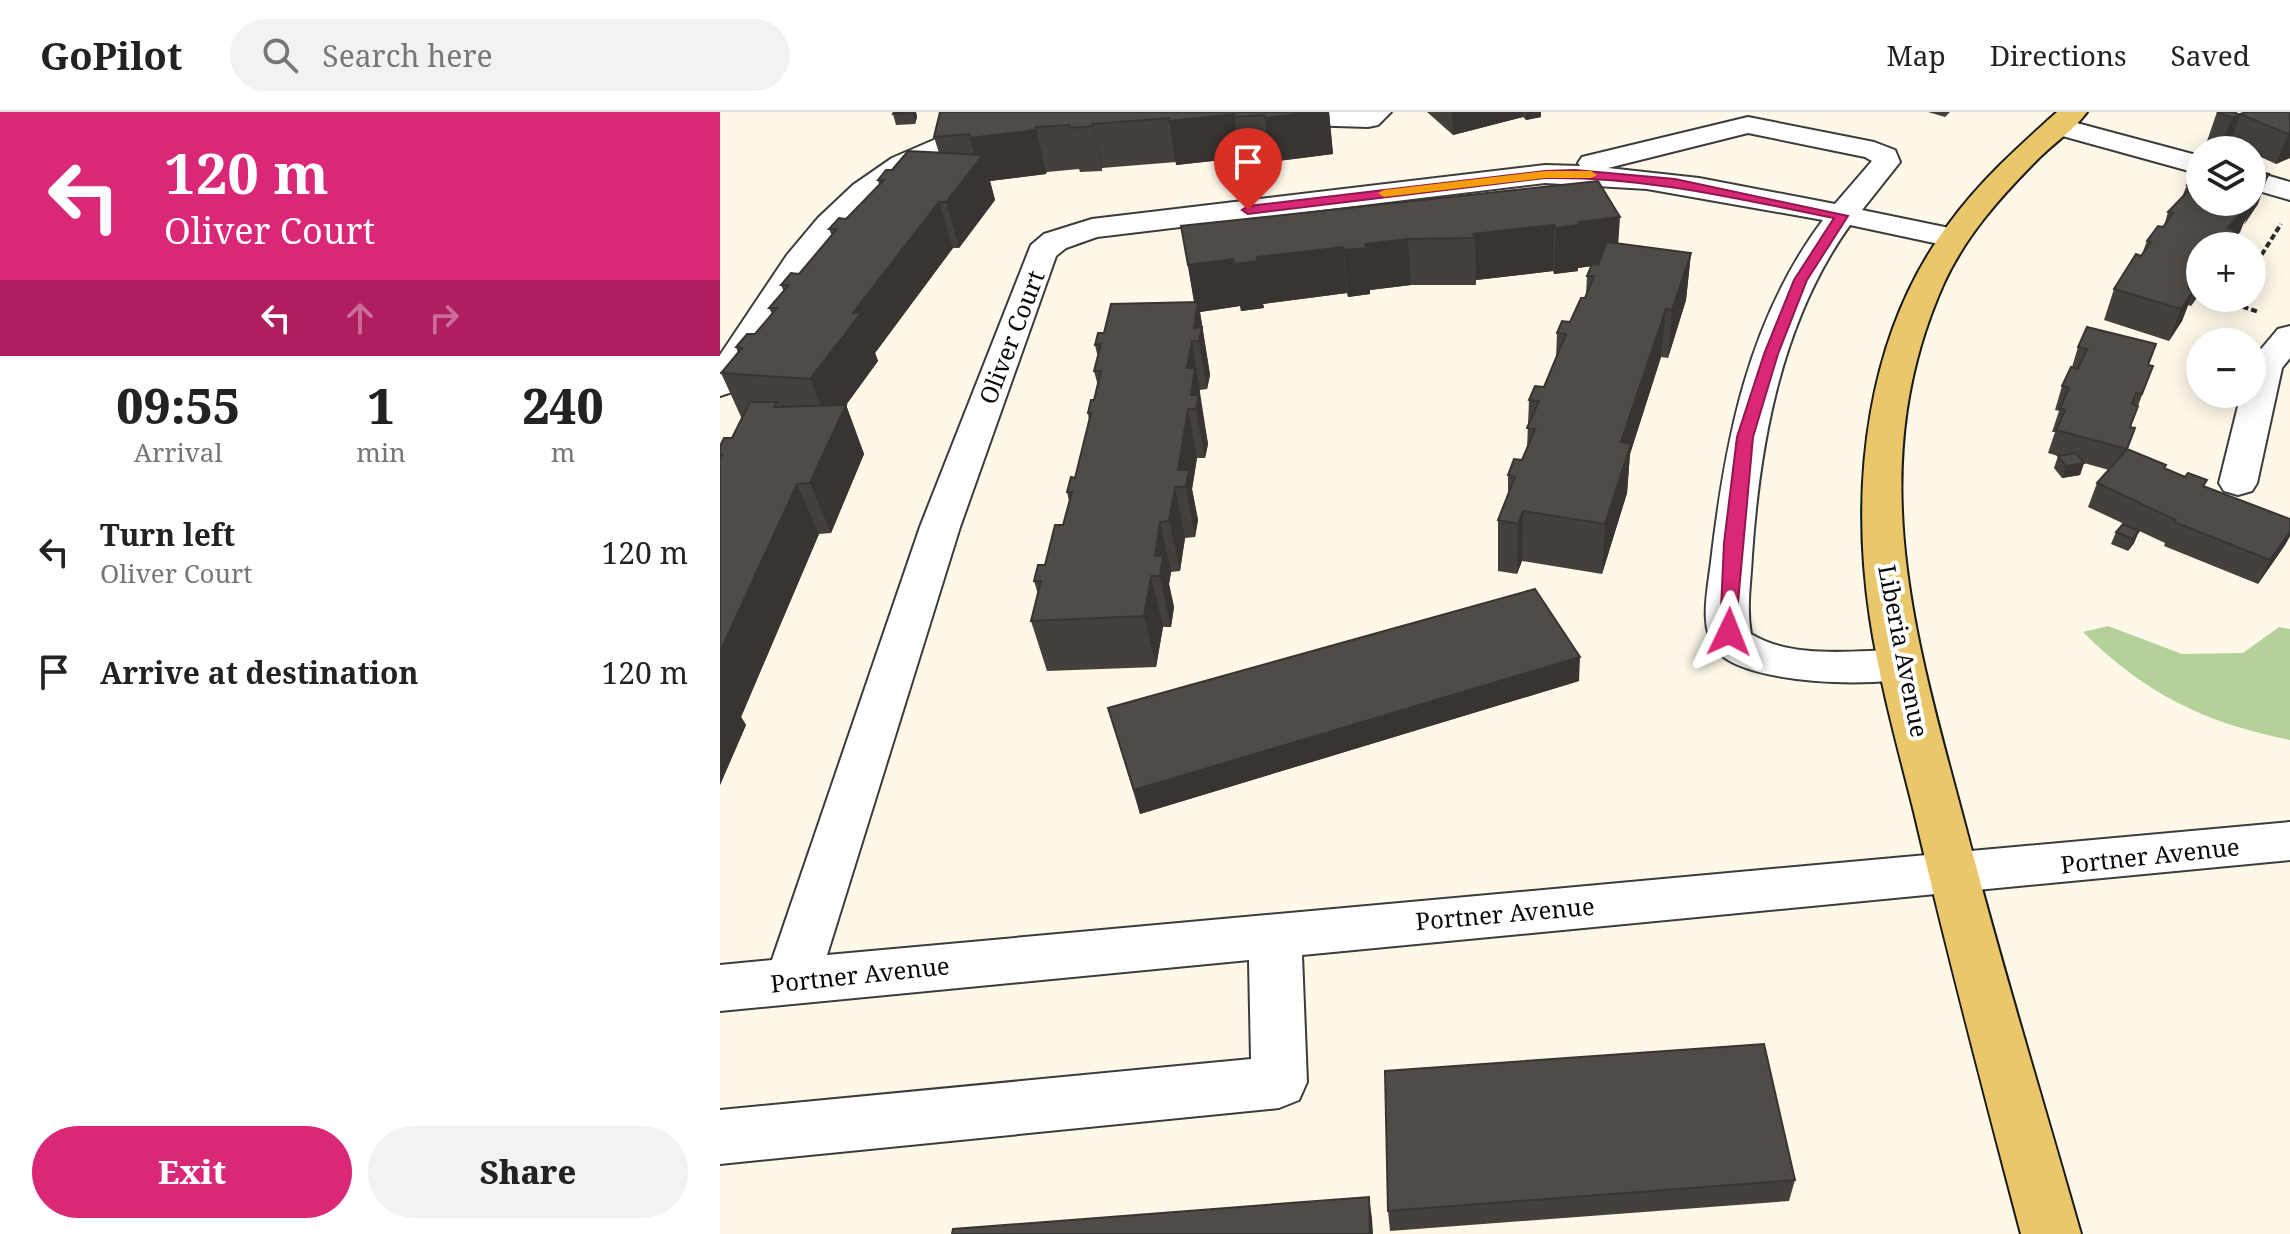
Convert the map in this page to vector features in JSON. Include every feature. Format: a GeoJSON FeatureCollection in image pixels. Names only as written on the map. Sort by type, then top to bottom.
{"type":"FeatureCollection","features":[{"type":"Feature","properties":{"kind":"main road","name":"Liberia Avenue"},"geometry":{"type":"LineString","coordinates":[[2051,1234],[1952,874],[1902,665],[1886,576],[1882,493],[1888,413],[1900,356],[1928,283],[1953,238],[1995,183],[2065,119]]}},
{"type":"Feature","properties":{"kind":"street"},"geometry":{"type":"LineString","coordinates":[[1242,117],[1368,119],[1377,112]]}},
{"type":"Feature","properties":{"kind":"street"},"geometry":{"type":"LineString","coordinates":[[2065,119],[2186,160]]}},
{"type":"Feature","properties":{"kind":"street"},"geometry":{"type":"LineString","coordinates":[[1545,174],[1748,125],[1874,150],[1885,156],[1886,162],[1842,216],[1801,280],[1771,354],[1745,437],[1733,543],[1729,632],[1741,650],[1772,660],[1902,665]]}},
{"type":"Feature","properties":{"kind":"street"},"geometry":{"type":"LineString","coordinates":[[720,385],[788,273],[850,201],[940,145],[978,136],[1022,132]]}},
{"type":"Feature","properties":{"kind":"street","name":"Oliver Court"},"geometry":{"type":"LineString","coordinates":[[792,981],[940,527],[1042,252],[1055,241],[1092,228],[1545,174],[1625,176],[1675,183],[1953,238]]}},
{"type":"Feature","properties":{"kind":"street"},"geometry":{"type":"LineString","coordinates":[[2266,184],[2290,191]]}},
{"type":"Feature","properties":{"kind":"street"},"geometry":{"type":"LineString","coordinates":[[2238,483],[2265,366],[2290,336]]}},
{"type":"Feature","properties":{"kind":"street","name":"Portner Avenue"},"geometry":{"type":"LineString","coordinates":[[720,988],[2290,841]]}},
{"type":"Feature","properties":{"kind":"street"},"geometry":{"type":"LineString","coordinates":[[720,1137],[1279,1082],[1275,934]]}},
{"type":"Feature","properties":{"kind":"path"},"geometry":{"type":"LineString","coordinates":[[2266,247],[2282,221]]}},
{"type":"Feature","properties":{"kind":"green space"},"geometry":{"type":"Polygon","coordinates":[[[2108,626],[2182,654],[2243,653],[2279,627],[2290,629],[2290,740],[2203,715],[2153,689],[2106,654],[2083,632],[2108,626]]]}},
{"type":"Feature","properties":{"kind":"building"},"geometry":{"type":"Polygon","coordinates":[[[940,112],[1314,112],[1265,118],[1264,115],[1234,117],[1234,114],[1070,128],[1070,125],[1036,127],[1036,130],[970,138],[970,134],[934,137],[940,112]]]}},
{"type":"Feature","properties":{"kind":"building"},"geometry":{"type":"Polygon","coordinates":[[[2217,112],[2234,112],[2240,115],[2232,118],[2217,112]]]}},
{"type":"Feature","properties":{"kind":"building"},"geometry":{"type":"Polygon","coordinates":[[[2290,112],[2290,133],[2240,114],[2290,112]]]}},
{"type":"Feature","properties":{"kind":"building"},"geometry":{"type":"Polygon","coordinates":[[[908,151],[983,155],[946,202],[939,202],[853,313],[861,313],[810,379],[721,373],[742,348],[736,347],[747,334],[755,334],[777,308],[769,308],[789,285],[781,285],[791,273],[799,274],[837,229],[829,229],[839,218],[846,219],[884,180],[878,180],[886,170],[892,170],[908,151]]]}},
{"type":"Feature","properties":{"kind":"building"},"geometry":{"type":"Polygon","coordinates":[[[1598,181],[1620,217],[1556,228],[1554,225],[1473,234],[1475,238],[1408,239],[1365,244],[1367,248],[1344,250],[1343,247],[1257,257],[1258,261],[1234,264],[1233,259],[1188,265],[1181,226],[1598,181]]]}},
{"type":"Feature","properties":{"kind":"building"},"geometry":{"type":"Polygon","coordinates":[[[2186,193],[2186,216],[2239,216],[2228,228],[2235,230],[2234,232],[2186,232],[2186,302],[2181,309],[2114,289],[2136,254],[2141,256],[2158,226],[2163,227],[2173,213],[2168,212],[2186,193]]]}},
{"type":"Feature","properties":{"kind":"building"},"geometry":{"type":"Polygon","coordinates":[[[1607,242],[1691,253],[1672,310],[1666,309],[1621,442],[1631,444],[1605,524],[1523,511],[1518,524],[1498,520],[1515,477],[1508,475],[1514,459],[1522,460],[1535,429],[1527,428],[1539,401],[1529,400],[1535,386],[1544,387],[1566,334],[1557,333],[1562,321],[1570,322],[1581,298],[1585,298],[1594,276],[1587,276],[1592,264],[1598,265],[1607,242]]]}},
{"type":"Feature","properties":{"kind":"building"},"geometry":{"type":"Polygon","coordinates":[[[1198,302],[1194,328],[1202,327],[1199,341],[1192,341],[1187,368],[1195,368],[1191,395],[1199,395],[1196,409],[1188,409],[1178,470],[1189,470],[1186,487],[1175,487],[1169,521],[1160,522],[1155,556],[1163,556],[1160,576],[1151,576],[1144,616],[1031,621],[1041,581],[1034,581],[1038,565],[1045,565],[1055,525],[1063,525],[1072,492],[1067,492],[1071,477],[1075,478],[1091,413],[1088,413],[1091,400],[1094,400],[1101,371],[1094,371],[1101,344],[1095,345],[1098,333],[1104,333],[1111,304],[1198,302]]]}},
{"type":"Feature","properties":{"kind":"building"},"geometry":{"type":"Polygon","coordinates":[[[2087,327],[2156,344],[2148,365],[2153,366],[2142,394],[2136,393],[2132,404],[2138,406],[2130,427],[2135,428],[2127,449],[2056,430],[2065,410],[2060,408],[2069,388],[2062,386],[2071,367],[2078,369],[2087,349],[2078,347],[2087,327]]]}},
{"type":"Feature","properties":{"kind":"building"},"geometry":{"type":"Polygon","coordinates":[[[750,402],[777,402],[774,407],[846,405],[810,483],[797,484],[720,652],[720,446],[724,438],[732,438],[750,402]]]}},
{"type":"Feature","properties":{"kind":"building"},"geometry":{"type":"Polygon","coordinates":[[[2127,449],[2166,465],[2164,468],[2185,477],[2188,473],[2207,480],[2203,486],[2290,519],[2290,532],[2270,560],[2174,522],[2176,520],[2097,483],[2127,449]]]}},
{"type":"Feature","properties":{"kind":"building"},"geometry":{"type":"Polygon","coordinates":[[[2076,453],[2084,463],[2066,466],[2058,456],[2076,453]]]}},
{"type":"Feature","properties":{"kind":"building"},"geometry":{"type":"Polygon","coordinates":[[[2123,524],[2139,531],[2133,539],[2116,532],[2123,524]]]}},
{"type":"Feature","properties":{"kind":"building"},"geometry":{"type":"Polygon","coordinates":[[[1535,589],[1580,657],[1134,790],[1108,708],[1535,589]]]}},
{"type":"Feature","properties":{"kind":"building"},"geometry":{"type":"Polygon","coordinates":[[[1764,1044],[1795,1180],[1388,1211],[1385,1071],[1764,1044]]]}},
{"type":"Feature","properties":{"kind":"building"},"geometry":{"type":"Polygon","coordinates":[[[1369,1197],[1370,1234],[952,1234],[953,1229],[1369,1197]]]}},
{"type":"Feature","properties":{"kind":"slow traffic"},"geometry":{"type":"LineString","coordinates":[[1384,193],[1545,174],[1591,175]]}},
{"type":"Feature","properties":{"kind":"route"},"geometry":{"type":"LineString","coordinates":[[1248,210],[1545,174],[1575,174],[1625,176],[1675,183],[1842,216],[1801,280],[1771,354],[1745,437],[1733,543],[1729,632]]}}]}
